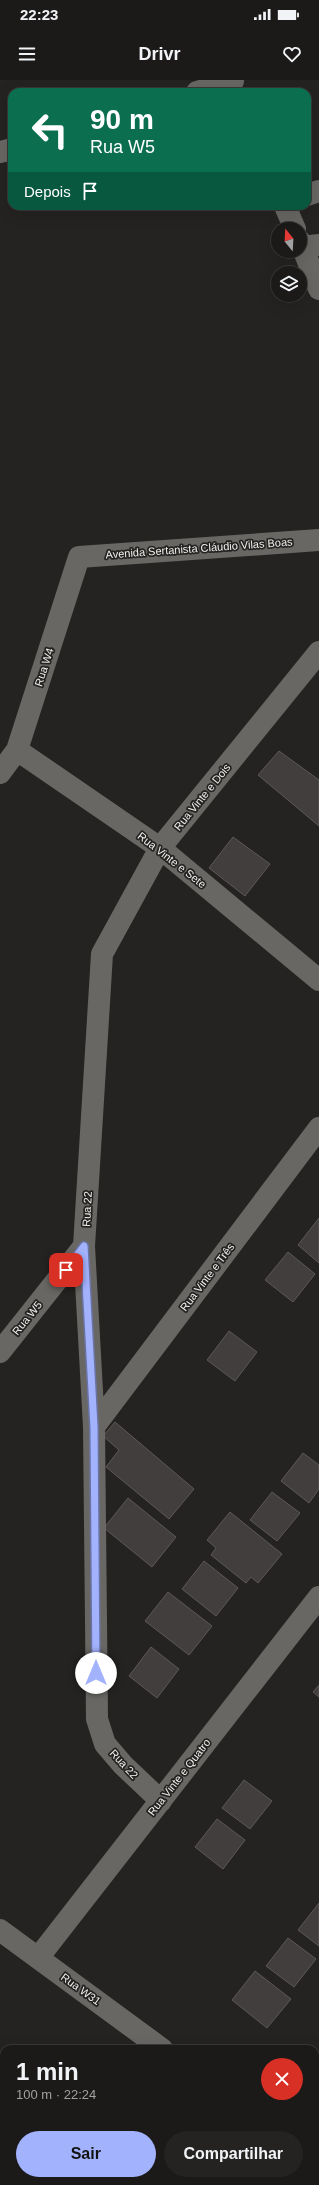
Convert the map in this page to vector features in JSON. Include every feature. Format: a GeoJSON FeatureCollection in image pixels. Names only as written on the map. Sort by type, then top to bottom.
{"type":"FeatureCollection","features":[{"type":"Feature","properties":{"kind":"street"},"geometry":{"type":"LineString","coordinates":[[216,88],[235,84]]}},
{"type":"Feature","properties":{"kind":"street"},"geometry":{"type":"LineString","coordinates":[[287,210],[294,222]]}},
{"type":"Feature","properties":{"kind":"street"},"geometry":{"type":"LineString","coordinates":[[307,250],[319,289]]}},
{"type":"Feature","properties":{"kind":"street","name":"Avenida Sertanista Cláudio Vilas Boas"},"geometry":{"type":"LineString","coordinates":[[79,556],[319,540]]}},
{"type":"Feature","properties":{"kind":"street","name":"Rua W4"},"geometry":{"type":"LineString","coordinates":[[0,773],[17,750],[79,556]]}},
{"type":"Feature","properties":{"kind":"street","name":"Rua Vinte e Dois"},"geometry":{"type":"LineString","coordinates":[[102,954],[160,848],[319,652]]}},
{"type":"Feature","properties":{"kind":"street","name":"Rua Vinte e Sete"},"geometry":{"type":"LineString","coordinates":[[17,750],[160,848],[319,980]]}},
{"type":"Feature","properties":{"kind":"street","name":"Rua 22"},"geometry":{"type":"LineString","coordinates":[[102,954],[84,1246],[94,1427],[97,1719],[105,1744],[123,1765],[161,1801]]}},
{"type":"Feature","properties":{"kind":"street","name":"Rua Vinte e Três"},"geometry":{"type":"LineString","coordinates":[[94,1427],[319,1128]]}},
{"type":"Feature","properties":{"kind":"street","name":"Rua W5"},"geometry":{"type":"LineString","coordinates":[[0,1352],[84,1246]]}},
{"type":"Feature","properties":{"kind":"street","name":"Rua Vinte e Quatro"},"geometry":{"type":"LineString","coordinates":[[38,1958],[319,1597]]}},
{"type":"Feature","properties":{"kind":"street","name":"Rua W31"},"geometry":{"type":"LineString","coordinates":[[1,1931],[157,2045]]}},
{"type":"Feature","properties":{"kind":"building"},"geometry":{"type":"Polygon","coordinates":[[[279,751],[319,780],[319,826],[258,775],[279,751]]]}},
{"type":"Feature","properties":{"kind":"building"},"geometry":{"type":"Polygon","coordinates":[[[233,837],[270,864],[245,896],[209,868],[233,837]]]}},
{"type":"Feature","properties":{"kind":"building"},"geometry":{"type":"Polygon","coordinates":[[[319,1218],[319,1263],[298,1245],[319,1218]]]}},
{"type":"Feature","properties":{"kind":"building"},"geometry":{"type":"Polygon","coordinates":[[[288,1252],[315,1274],[293,1302],[265,1280],[288,1252]]]}},
{"type":"Feature","properties":{"kind":"building"},"geometry":{"type":"Polygon","coordinates":[[[229,1331],[257,1352],[235,1381],[207,1360],[229,1331]]]}},
{"type":"Feature","properties":{"kind":"building"},"geometry":{"type":"Polygon","coordinates":[[[115,1422],[194,1489],[169,1519],[106,1467],[119,1450],[103,1436],[115,1422]]]}},
{"type":"Feature","properties":{"kind":"building"},"geometry":{"type":"Polygon","coordinates":[[[303,1453],[319,1465],[319,1489],[309,1503],[281,1481],[303,1453]]]}},
{"type":"Feature","properties":{"kind":"building"},"geometry":{"type":"Polygon","coordinates":[[[272,1492],[300,1513],[277,1541],[250,1520],[272,1492]]]}},
{"type":"Feature","properties":{"kind":"building"},"geometry":{"type":"Polygon","coordinates":[[[128,1498],[176,1537],[152,1567],[104,1528],[128,1498]]]}},
{"type":"Feature","properties":{"kind":"building"},"geometry":{"type":"Polygon","coordinates":[[[230,1512],[282,1554],[258,1583],[251,1577],[246,1583],[211,1555],[216,1548],[207,1540],[230,1512]]]}},
{"type":"Feature","properties":{"kind":"building"},"geometry":{"type":"Polygon","coordinates":[[[204,1561],[238,1588],[216,1616],[182,1589],[204,1561]]]}},
{"type":"Feature","properties":{"kind":"building"},"geometry":{"type":"Polygon","coordinates":[[[168,1592],[212,1626],[189,1655],[145,1621],[168,1592]]]}},
{"type":"Feature","properties":{"kind":"building"},"geometry":{"type":"Polygon","coordinates":[[[151,1647],[179,1669],[157,1698],[129,1676],[151,1647]]]}},
{"type":"Feature","properties":{"kind":"building"},"geometry":{"type":"Polygon","coordinates":[[[319,1685],[319,1697],[313,1692],[319,1685]]]}},
{"type":"Feature","properties":{"kind":"building"},"geometry":{"type":"Polygon","coordinates":[[[244,1780],[272,1801],[250,1829],[222,1808],[244,1780]]]}},
{"type":"Feature","properties":{"kind":"building"},"geometry":{"type":"Polygon","coordinates":[[[217,1819],[245,1840],[223,1869],[195,1847],[217,1819]]]}},
{"type":"Feature","properties":{"kind":"building"},"geometry":{"type":"Polygon","coordinates":[[[319,1903],[319,1946],[298,1930],[319,1903]]]}},
{"type":"Feature","properties":{"kind":"building"},"geometry":{"type":"Polygon","coordinates":[[[288,1938],[316,1959],[294,1987],[266,1966],[288,1938]]]}},
{"type":"Feature","properties":{"kind":"building"},"geometry":{"type":"Polygon","coordinates":[[[255,1971],[291,1999],[267,2028],[232,2000],[255,1971]]]}},
{"type":"Feature","properties":{"kind":"route"},"geometry":{"type":"LineString","coordinates":[[66,1270],[84,1246],[94,1427],[96,1673]]}}]}
